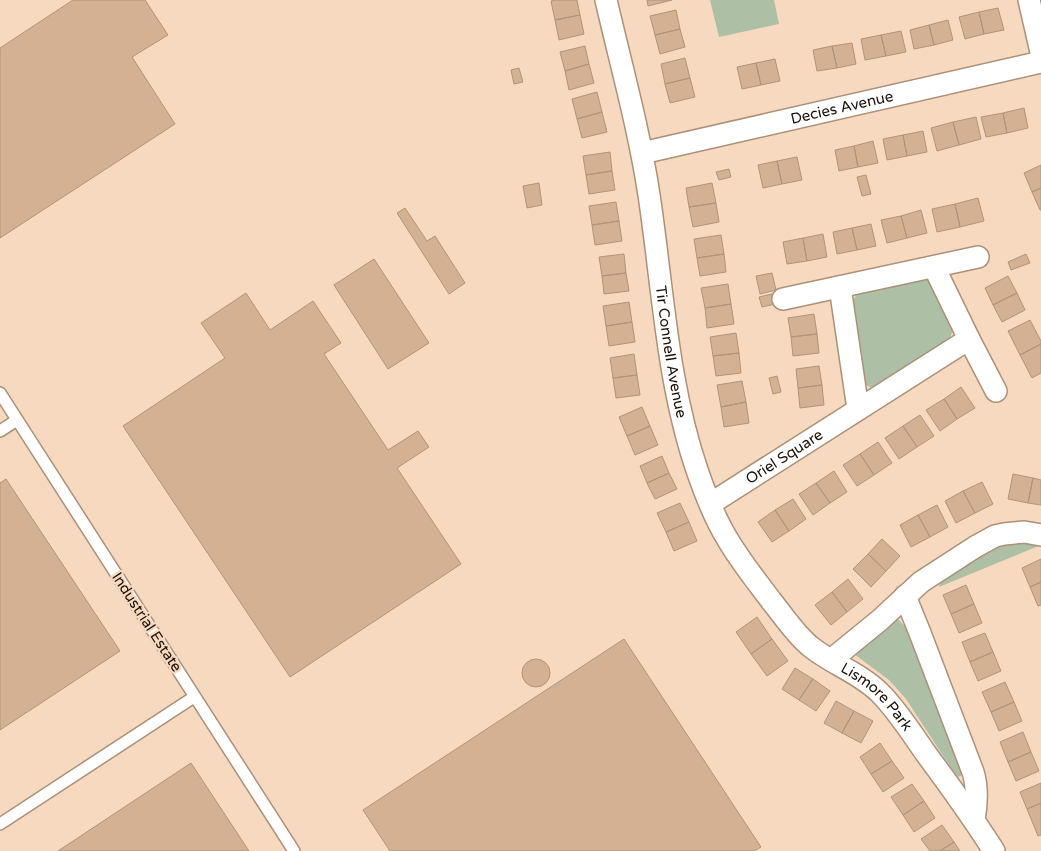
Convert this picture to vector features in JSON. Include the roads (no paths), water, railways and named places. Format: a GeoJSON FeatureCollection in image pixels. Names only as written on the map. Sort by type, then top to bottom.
{"type":"FeatureCollection","features":[{"type":"Feature","properties":{"kind":"street","name":"Tir Connell Avenue"},"geometry":{"type":"LineString","coordinates":[[606,0],[642,153],[677,396],[689,445],[710,504],[732,546],[758,584],[800,637],[810,647],[831,660]]}},
{"type":"Feature","properties":{"kind":"street"},"geometry":{"type":"LineString","coordinates":[[1029,0],[1041,52]]}},
{"type":"Feature","properties":{"kind":"street","name":"Decies Avenue"},"geometry":{"type":"LineString","coordinates":[[642,153],[1041,62]]}},
{"type":"Feature","properties":{"kind":"street"},"geometry":{"type":"LineString","coordinates":[[783,299],[978,257]]}},
{"type":"Feature","properties":{"kind":"street"},"geometry":{"type":"LineString","coordinates":[[934,267],[968,339],[996,391]]}},
{"type":"Feature","properties":{"kind":"street"},"geometry":{"type":"LineString","coordinates":[[840,287],[858,409]]}},
{"type":"Feature","properties":{"kind":"street","name":"Oriel Square"},"geometry":{"type":"LineString","coordinates":[[710,504],[968,339]]}},
{"type":"Feature","properties":{"kind":"street","name":"Lismore Park"},"geometry":{"type":"LineString","coordinates":[[994,851],[974,820],[888,702],[873,686],[831,660],[930,576],[975,547],[995,536],[1014,532],[1041,535]]}},
{"type":"Feature","properties":{"kind":"street"},"geometry":{"type":"LineString","coordinates":[[905,596],[976,782],[977,802],[974,820]]}},
{"type":"Feature","properties":{"kind":"lane","name":"Industrial Estate"},"geometry":{"type":"LineString","coordinates":[[0,393],[294,851]]}},
{"type":"Feature","properties":{"kind":"lane"},"geometry":{"type":"LineString","coordinates":[[0,431],[17,420]]}},
{"type":"Feature","properties":{"kind":"lane"},"geometry":{"type":"LineString","coordinates":[[0,824],[194,697]]}}]}
